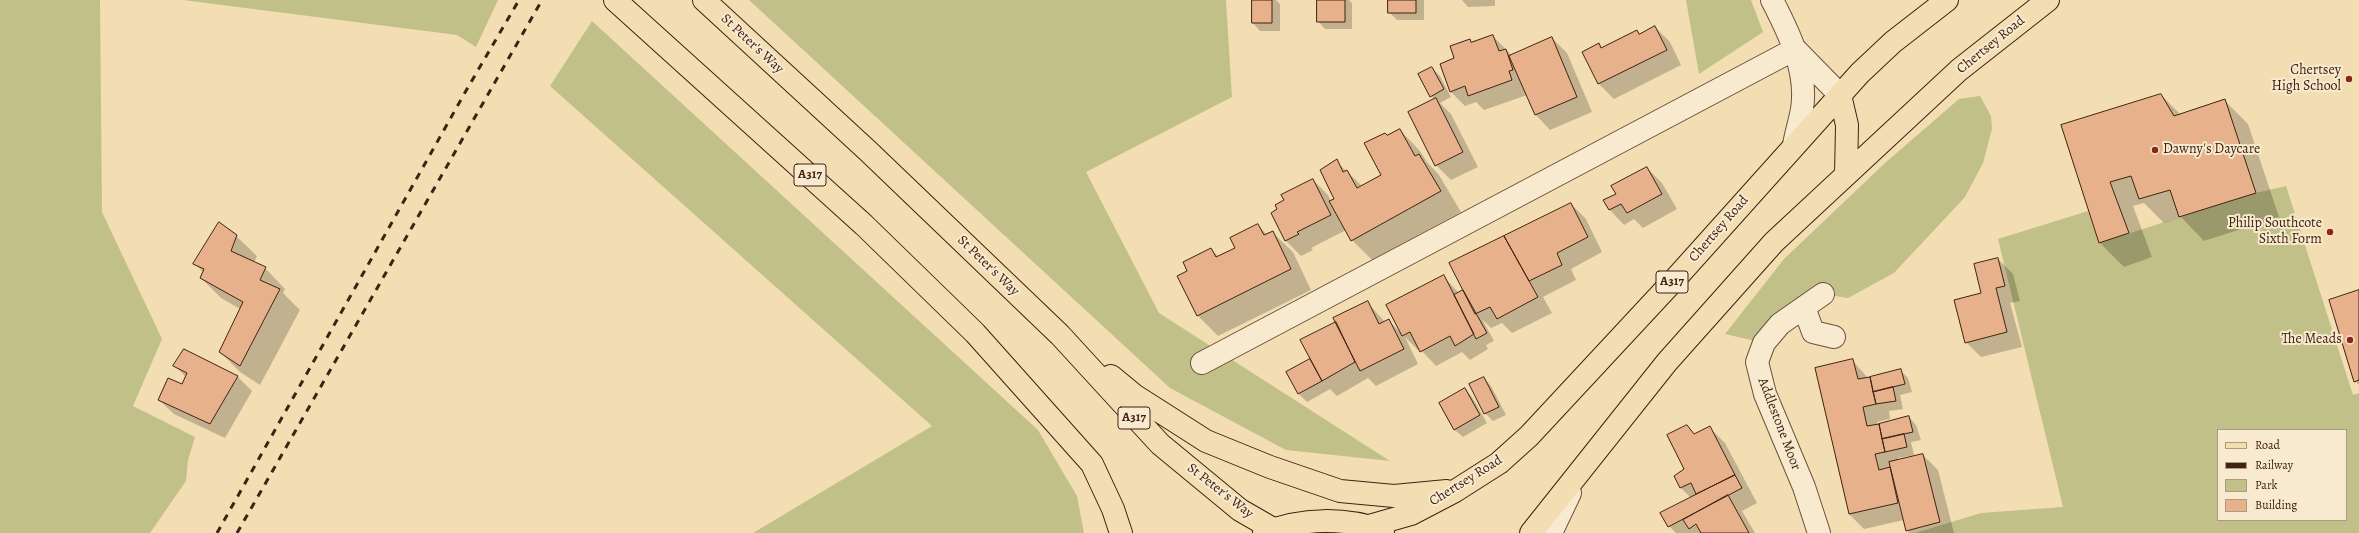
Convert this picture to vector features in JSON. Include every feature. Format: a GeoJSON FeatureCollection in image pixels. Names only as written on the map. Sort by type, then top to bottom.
{"type":"FeatureCollection","features":[{"type":"Feature","properties":{"kind":"main road","name":"A317"},"geometry":{"type":"LineString","coordinates":[[615,0],[864,225],[975,332],[1092,464],[1113,509],[1121,533]]}},
{"type":"Feature","properties":{"kind":"main road","name":"St Peter's Way"},"geometry":{"type":"LineString","coordinates":[[704,0],[868,151],[1060,335],[1160,444],[1240,510],[1269,531]]}},
{"type":"Feature","properties":{"kind":"main road","name":"Chertsey Road"},"geometry":{"type":"LineString","coordinates":[[1378,530],[1455,491],[1499,463],[1529,436],[1676,278],[1860,73],[1893,42],[1947,0]]}},
{"type":"Feature","properties":{"kind":"main road","name":"Chertsey Road"},"geometry":{"type":"LineString","coordinates":[[1531,533],[1667,362],[1774,242],[1959,70],[2048,0]]}},
{"type":"Feature","properties":{"kind":"main road"},"geometry":{"type":"LineString","coordinates":[[1840,95],[1847,125],[1846,175]]}},
{"type":"Feature","properties":{"kind":"main road"},"geometry":{"type":"LineString","coordinates":[[1060,335],[1134,395],[1206,441],[1270,467],[1340,491],[1394,496],[1455,491]]}},
{"type":"Feature","properties":{"kind":"main road"},"geometry":{"type":"LineString","coordinates":[[1269,531],[1305,522],[1337,521],[1378,530]]}},
{"type":"Feature","properties":{"kind":"street"},"geometry":{"type":"LineString","coordinates":[[1772,0],[1795,49],[1801,79],[1802,108],[1794,145]]}},
{"type":"Feature","properties":{"kind":"street"},"geometry":{"type":"LineString","coordinates":[[1795,49],[1840,95]]}},
{"type":"Feature","properties":{"kind":"street"},"geometry":{"type":"LineString","coordinates":[[1202,363],[1795,49]]}},
{"type":"Feature","properties":{"kind":"street","name":"Addlestone Moor"},"geometry":{"type":"LineString","coordinates":[[1820,533],[1804,487],[1765,394],[1757,362],[1764,343],[1780,324],[1823,294]]}},
{"type":"Feature","properties":{"kind":"street"},"geometry":{"type":"LineString","coordinates":[[1804,307],[1812,332],[1834,337]]}},
{"type":"Feature","properties":{"kind":"street"},"geometry":{"type":"LineString","coordinates":[[1551,533],[1554,524],[1584,468]]}},
{"type":"Feature","properties":{"kind":"green space"},"geometry":{"type":"Polygon","coordinates":[[[0,0],[100,0],[102,212],[162,339],[133,406],[195,437],[188,460],[186,481],[150,533],[0,533],[0,0]]]}},
{"type":"Feature","properties":{"kind":"green space"},"geometry":{"type":"Polygon","coordinates":[[[183,0],[498,0],[476,47],[457,35],[183,0]]]}},
{"type":"Feature","properties":{"kind":"green space"},"geometry":{"type":"Polygon","coordinates":[[[749,0],[1226,0],[1232,97],[1086,172],[1159,313],[1390,461],[1286,450],[1170,388],[749,0]]]}},
{"type":"Feature","properties":{"kind":"green space"},"geometry":{"type":"Polygon","coordinates":[[[1686,0],[1751,0],[1763,32],[1699,74],[1686,0]]]}},
{"type":"Feature","properties":{"kind":"green space"},"geometry":{"type":"Polygon","coordinates":[[[592,21],[1038,430],[1077,496],[1084,533],[753,533],[932,426],[550,86],[592,21]]]}},
{"type":"Feature","properties":{"kind":"green space"},"geometry":{"type":"Polygon","coordinates":[[[1980,96],[1991,116],[1992,129],[1983,163],[1965,197],[1894,273],[1848,298],[1823,294],[1764,343],[1725,334],[1784,259],[1885,163],[1959,99],[1980,96]]]}},
{"type":"Feature","properties":{"kind":"green space"},"geometry":{"type":"Polygon","coordinates":[[[2286,186],[2353,395],[2359,393],[2359,533],[1915,533],[1981,513],[2063,507],[1998,239],[2088,211],[2099,243],[2256,193],[2286,186]]]}},
{"type":"Feature","properties":{"kind":"building"},"geometry":{"type":"Polygon","coordinates":[[[1252,0],[1272,0],[1272,23],[1252,23],[1252,0]]]}},
{"type":"Feature","properties":{"kind":"building"},"geometry":{"type":"Polygon","coordinates":[[[1317,0],[1345,0],[1345,22],[1317,22],[1317,0]]]}},
{"type":"Feature","properties":{"kind":"building"},"geometry":{"type":"Polygon","coordinates":[[[1388,0],[1416,0],[1416,13],[1388,13],[1388,0]]]}},
{"type":"Feature","properties":{"kind":"building"},"geometry":{"type":"Polygon","coordinates":[[[1655,26],[1667,50],[1598,84],[1582,52],[1599,43],[1601,48],[1637,30],[1639,34],[1655,26]]]}},
{"type":"Feature","properties":{"kind":"building"},"geometry":{"type":"Polygon","coordinates":[[[1493,35],[1499,51],[1506,49],[1513,70],[1509,71],[1512,80],[1468,96],[1465,86],[1450,92],[1440,64],[1454,58],[1450,46],[1470,39],[1471,42],[1493,35]]]}},
{"type":"Feature","properties":{"kind":"building"},"geometry":{"type":"Polygon","coordinates":[[[1552,37],[1577,97],[1535,115],[1509,56],[1552,37]]]}},
{"type":"Feature","properties":{"kind":"building"},"geometry":{"type":"Polygon","coordinates":[[[1432,67],[1444,89],[1430,97],[1418,74],[1432,67]]]}},
{"type":"Feature","properties":{"kind":"building","name":"Dawny's Daycare"},"geometry":{"type":"Polygon","coordinates":[[[2161,94],[2174,116],[2225,99],[2256,193],[2179,217],[2170,190],[2139,199],[2131,176],[2110,182],[2129,233],[2099,243],[2061,125],[2161,94]]]}},
{"type":"Feature","properties":{"kind":"building"},"geometry":{"type":"Polygon","coordinates":[[[1436,98],[1463,152],[1435,166],[1408,112],[1436,98]]]}},
{"type":"Feature","properties":{"kind":"building"},"geometry":{"type":"Polygon","coordinates":[[[1400,129],[1415,156],[1419,154],[1441,191],[1351,241],[1329,201],[1334,199],[1320,170],[1337,159],[1343,172],[1347,170],[1357,188],[1381,175],[1364,143],[1385,133],[1387,135],[1400,129]]]}},
{"type":"Feature","properties":{"kind":"building"},"geometry":{"type":"Polygon","coordinates":[[[1647,167],[1662,194],[1627,213],[1621,204],[1609,210],[1603,200],[1616,194],[1611,186],[1647,167]]]}},
{"type":"Feature","properties":{"kind":"building"},"geometry":{"type":"Polygon","coordinates":[[[1313,179],[1331,215],[1297,232],[1299,234],[1285,241],[1271,213],[1277,209],[1275,205],[1284,200],[1281,195],[1313,179]]]}},
{"type":"Feature","properties":{"kind":"building"},"geometry":{"type":"Polygon","coordinates":[[[1571,203],[1588,237],[1557,253],[1562,265],[1529,281],[1504,236],[1571,203]]]}},
{"type":"Feature","properties":{"kind":"building"},"geometry":{"type":"Polygon","coordinates":[[[219,222],[237,235],[231,251],[266,267],[260,280],[280,289],[240,366],[219,352],[243,302],[200,278],[204,269],[193,264],[219,222]]]}},
{"type":"Feature","properties":{"kind":"building"},"geometry":{"type":"Polygon","coordinates":[[[1258,224],[1264,235],[1273,231],[1291,269],[1197,316],[1177,276],[1187,271],[1183,262],[1211,248],[1216,257],[1235,248],[1230,238],[1258,224]]]}},
{"type":"Feature","properties":{"kind":"building"},"geometry":{"type":"Polygon","coordinates":[[[1504,236],[1538,297],[1497,319],[1490,307],[1475,314],[1449,263],[1504,236]]]}},
{"type":"Feature","properties":{"kind":"building"},"geometry":{"type":"Polygon","coordinates":[[[1998,258],[2005,286],[1996,288],[2007,332],[1965,343],[1954,300],[1981,293],[1974,264],[1998,258]]]}},
{"type":"Feature","properties":{"kind":"building"},"geometry":{"type":"Polygon","coordinates":[[[1444,275],[1474,334],[1455,346],[1450,336],[1420,352],[1410,332],[1402,336],[1386,305],[1444,275]]]}},
{"type":"Feature","properties":{"kind":"building"},"geometry":{"type":"Polygon","coordinates":[[[1463,290],[1487,333],[1476,339],[1454,295],[1463,290]]]}},
{"type":"Feature","properties":{"kind":"building","name":"The Meads"},"geometry":{"type":"Polygon","coordinates":[[[2359,290],[2359,380],[2354,382],[2329,300],[2359,290]]]}},
{"type":"Feature","properties":{"kind":"building"},"geometry":{"type":"Polygon","coordinates":[[[1368,301],[1379,324],[1389,319],[1404,349],[1360,371],[1333,318],[1368,301]]]}},
{"type":"Feature","properties":{"kind":"building"},"geometry":{"type":"Polygon","coordinates":[[[1336,322],[1355,362],[1322,381],[1300,340],[1336,322]]]}},
{"type":"Feature","properties":{"kind":"building"},"geometry":{"type":"Polygon","coordinates":[[[184,349],[238,376],[210,424],[158,400],[168,378],[182,384],[187,373],[173,366],[184,349]]]}},
{"type":"Feature","properties":{"kind":"building"},"geometry":{"type":"Polygon","coordinates":[[[1310,359],[1322,381],[1298,394],[1286,372],[1310,359]]]}},
{"type":"Feature","properties":{"kind":"building"},"geometry":{"type":"Polygon","coordinates":[[[1853,359],[1858,379],[1870,377],[1876,404],[1863,407],[1867,426],[1879,424],[1885,452],[1875,454],[1879,470],[1890,467],[1898,503],[1849,514],[1815,368],[1853,359]]]}},
{"type":"Feature","properties":{"kind":"building"},"geometry":{"type":"Polygon","coordinates":[[[1901,369],[1905,384],[1873,392],[1870,377],[1901,369]]]}},
{"type":"Feature","properties":{"kind":"building"},"geometry":{"type":"Polygon","coordinates":[[[1484,377],[1499,407],[1484,414],[1469,384],[1484,377]]]}},
{"type":"Feature","properties":{"kind":"building"},"geometry":{"type":"Polygon","coordinates":[[[1893,387],[1896,401],[1876,404],[1873,392],[1893,387]]]}},
{"type":"Feature","properties":{"kind":"building"},"geometry":{"type":"Polygon","coordinates":[[[1465,388],[1480,415],[1454,430],[1439,403],[1465,388]]]}},
{"type":"Feature","properties":{"kind":"building"},"geometry":{"type":"Polygon","coordinates":[[[1909,416],[1913,432],[1882,439],[1879,424],[1909,416]]]}},
{"type":"Feature","properties":{"kind":"building"},"geometry":{"type":"Polygon","coordinates":[[[1687,425],[1694,434],[1710,426],[1735,475],[1696,494],[1691,483],[1680,488],[1674,476],[1684,469],[1667,435],[1687,425]]]}},
{"type":"Feature","properties":{"kind":"building"},"geometry":{"type":"Polygon","coordinates":[[[1904,434],[1907,447],[1885,452],[1882,439],[1904,434]]]}},
{"type":"Feature","properties":{"kind":"building"},"geometry":{"type":"Polygon","coordinates":[[[1923,454],[1940,522],[1906,531],[1889,462],[1923,454]]]}},
{"type":"Feature","properties":{"kind":"building"},"geometry":{"type":"Polygon","coordinates":[[[1735,475],[1742,488],[1668,527],[1660,513],[1735,475]]]}},
{"type":"Feature","properties":{"kind":"building"},"geometry":{"type":"Polygon","coordinates":[[[1728,495],[1749,533],[1701,533],[1696,524],[1689,529],[1683,520],[1728,495]]]}},
{"type":"Feature","properties":{"kind":"railway"},"geometry":{"type":"LineString","coordinates":[[217,533],[467,89],[519,0]]}},
{"type":"Feature","properties":{"kind":"railway"},"geometry":{"type":"LineString","coordinates":[[237,533],[542,0]]}},
{"type":"Feature","properties":{"kind":"place","name":"Chertsey High School"},"geometry":{"type":"Point","coordinates":[2349,79]}},
{"type":"Feature","properties":{"kind":"place","name":"Dawny's Daycare"},"geometry":{"type":"Point","coordinates":[2155,150]}},
{"type":"Feature","properties":{"kind":"place","name":"Philip Southcote Sixth Form"},"geometry":{"type":"Point","coordinates":[2330,232]}},
{"type":"Feature","properties":{"kind":"place","name":"The Meads"},"geometry":{"type":"Point","coordinates":[2350,340]}}]}
